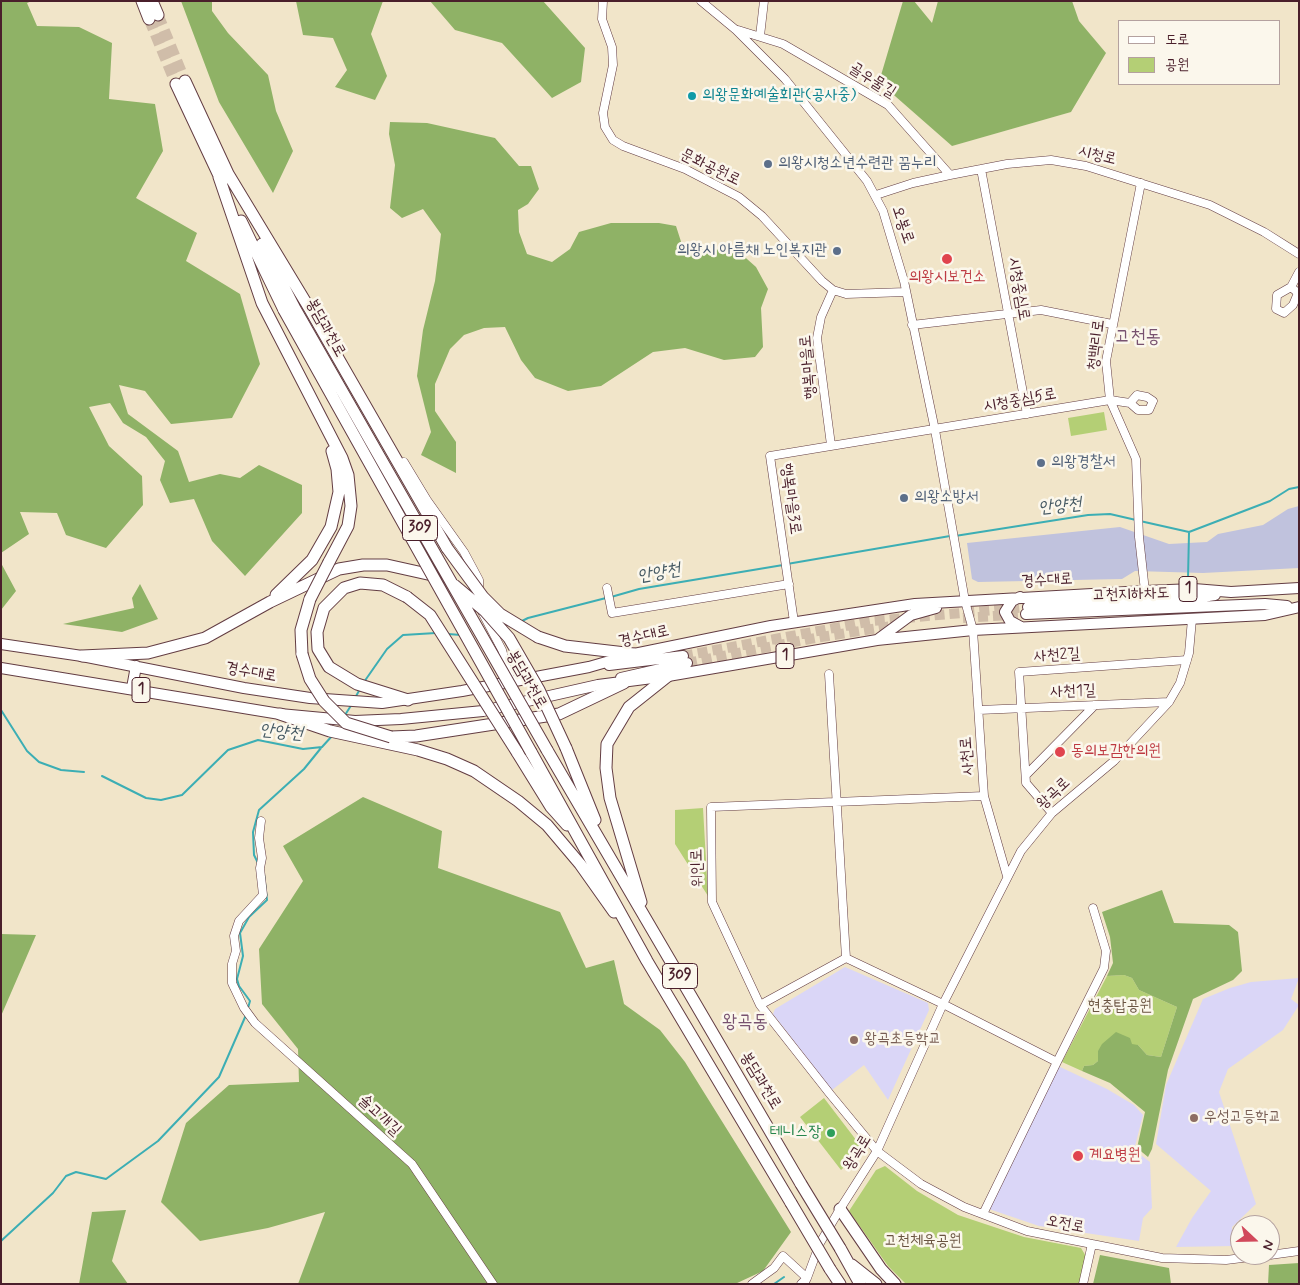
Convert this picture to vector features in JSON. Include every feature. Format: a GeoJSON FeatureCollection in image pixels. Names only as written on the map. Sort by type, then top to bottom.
{"type":"FeatureCollection","features":[{"type":"Feature","properties":{"kind":"highway"},"geometry":{"type":"LineString","coordinates":[[142,1],[153,17],[152,1]]}},
{"type":"Feature","properties":{"kind":"highway","name":"봉담과천로"},"geometry":{"type":"LineString","coordinates":[[180,82],[289,309],[531,752],[648,961],[839,1283]]}},
{"type":"Feature","properties":{"kind":"highway"},"geometry":{"type":"LineString","coordinates":[[223,174],[311,311],[447,548],[483,597],[500,614],[538,636],[565,646],[634,654]]}},
{"type":"Feature","properties":{"kind":"highway"},"geometry":{"type":"LineString","coordinates":[[223,174],[268,315],[342,458],[351,491],[348,526],[310,599],[301,630],[302,654],[310,679],[324,701],[346,723],[391,737],[425,735],[559,714],[624,682]]}},
{"type":"Feature","properties":{"kind":"highway","name":"봉담과천로"},"geometry":{"type":"LineString","coordinates":[[289,309],[860,1284]]}},
{"type":"Feature","properties":{"kind":"highway"},"geometry":{"type":"LineString","coordinates":[[270,602],[312,560],[332,527],[339,492],[337,469],[327,431]]}},
{"type":"Feature","properties":{"kind":"highway"},"geometry":{"type":"LineString","coordinates":[[82,656],[148,653],[205,638],[270,602],[339,569],[363,565],[411,569],[441,577],[464,591],[509,638],[539,690],[566,748],[610,856]]}},
{"type":"Feature","properties":{"kind":"highway"},"geometry":{"type":"LineString","coordinates":[[408,700],[357,684],[329,667],[318,649],[317,632],[324,608],[344,588],[360,583],[383,586],[407,597],[430,615],[551,807],[583,844]]}},
{"type":"Feature","properties":{"kind":"highway"},"geometry":{"type":"LineString","coordinates":[[647,920],[610,798],[606,768],[607,744],[629,707],[668,676]]}},
{"type":"Feature","properties":{"kind":"highway"},"geometry":{"type":"LineString","coordinates":[[280,714],[330,731],[418,750],[447,759],[474,771],[518,801],[547,825],[580,864],[648,961]]}},
{"type":"Feature","properties":{"kind":"highway"},"geometry":{"type":"LineString","coordinates":[[840,1208],[881,1269],[894,1284]]}},
{"type":"Feature","properties":{"kind":"highway"},"geometry":{"type":"LineString","coordinates":[[847,1261],[876,1284]]}},
{"type":"Feature","properties":{"kind":"main road","name":"경수대로"},"geometry":{"type":"LineString","coordinates":[[1,644],[82,656],[244,688],[364,703],[408,700],[588,667],[634,654],[794,622],[930,603],[1194,589],[1231,592],[1299,588]]}},
{"type":"Feature","properties":{"kind":"main road","name":"고천지하차도"},"geometry":{"type":"LineString","coordinates":[[1231,592],[1189,599],[1027,611],[1265,604],[1297,607]]}},
{"type":"Feature","properties":{"kind":"main road"},"geometry":{"type":"LineString","coordinates":[[1021,597],[1012,601],[1005,612],[1010,621],[1021,627]]}},
{"type":"Feature","properties":{"kind":"main road"},"geometry":{"type":"LineString","coordinates":[[877,640],[911,615],[933,610],[937,607],[935,604],[930,603]]}},
{"type":"Feature","properties":{"kind":"main road","name":"1"},"geometry":{"type":"LineString","coordinates":[[598,685],[668,676],[877,640],[972,630],[1265,615],[1297,607]]}},
{"type":"Feature","properties":{"kind":"main road","name":"1"},"geometry":{"type":"LineString","coordinates":[[1,668],[132,688],[280,714],[355,721],[401,719],[483,711],[598,685],[685,660],[588,667]]}},
{"type":"Feature","properties":{"kind":"main road"},"geometry":{"type":"LineString","coordinates":[[132,688],[136,666]]}},
{"type":"Feature","properties":{"kind":"street","name":"문화공원로"},"geometry":{"type":"LineString","coordinates":[[604,1],[602,19],[612,47],[612,65],[603,113],[604,126],[614,140],[623,146],[692,173],[739,198],[762,216],[822,281],[833,290]]}},
{"type":"Feature","properties":{"kind":"street","name":"오봉로"},"geometry":{"type":"LineString","coordinates":[[701,1],[736,30],[786,79],[876,195],[897,252],[906,292],[936,430],[943,481],[965,600]]}},
{"type":"Feature","properties":{"kind":"street"},"geometry":{"type":"LineString","coordinates":[[760,36],[764,1]]}},
{"type":"Feature","properties":{"kind":"street","name":"골우물길"},"geometry":{"type":"LineString","coordinates":[[736,30],[783,44],[888,105],[950,175]]}},
{"type":"Feature","properties":{"kind":"street","name":"시청로"},"geometry":{"type":"LineString","coordinates":[[876,195],[913,183],[950,175],[1051,160],[1086,166],[1210,205],[1264,232],[1299,254]]}},
{"type":"Feature","properties":{"kind":"street","name":"시청중심로"},"geometry":{"type":"LineString","coordinates":[[982,169],[1027,414]]}},
{"type":"Feature","properties":{"kind":"street","name":"청백리로"},"geometry":{"type":"LineString","coordinates":[[1141,183],[1106,361],[1110,400],[1136,458],[1139,536],[1145,591]]}},
{"type":"Feature","properties":{"kind":"street"},"geometry":{"type":"LineString","coordinates":[[1291,287],[1299,272]]}},
{"type":"Feature","properties":{"kind":"street"},"geometry":{"type":"LineString","coordinates":[[833,290],[846,294],[906,292]]}},
{"type":"Feature","properties":{"kind":"street","name":"행복마을로"},"geometry":{"type":"LineString","coordinates":[[831,445],[817,338],[821,317],[833,290]]}},
{"type":"Feature","properties":{"kind":"street"},"geometry":{"type":"LineString","coordinates":[[912,325],[1041,310],[1112,324]]}},
{"type":"Feature","properties":{"kind":"street"},"geometry":{"type":"LineString","coordinates":[[339,355],[427,500],[472,566],[479,580],[482,615],[502,650],[512,681]]}},
{"type":"Feature","properties":{"kind":"street","name":"시청중심5로"},"geometry":{"type":"LineString","coordinates":[[936,430],[1110,400],[1130,403]]}},
{"type":"Feature","properties":{"kind":"street","name":"행복마을3로"},"geometry":{"type":"LineString","coordinates":[[794,622],[770,456],[936,430]]}},
{"type":"Feature","properties":{"kind":"street"},"geometry":{"type":"LineString","coordinates":[[607,588],[612,613],[789,584]]}},
{"type":"Feature","properties":{"kind":"street"},"geometry":{"type":"LineString","coordinates":[[965,600],[972,630]]}},
{"type":"Feature","properties":{"kind":"street","name":"왕곡로"},"geometry":{"type":"LineString","coordinates":[[804,1282],[820,1243],[840,1208],[878,1151],[943,1004],[1021,851],[1052,813],[1114,761],[1169,702],[1180,683],[1187,660],[1192,619]]}},
{"type":"Feature","properties":{"kind":"street","name":"사천로"},"geometry":{"type":"LineString","coordinates":[[972,630],[984,796],[1007,876]]}},
{"type":"Feature","properties":{"kind":"street","name":"사천2길"},"geometry":{"type":"LineString","coordinates":[[1052,813],[1026,784],[1019,672],[1187,660]]}},
{"type":"Feature","properties":{"kind":"street"},"geometry":{"type":"LineString","coordinates":[[829,674],[846,958]]}},
{"type":"Feature","properties":{"kind":"street","name":"사천1길"},"geometry":{"type":"LineString","coordinates":[[978,710],[1169,702]]}},
{"type":"Feature","properties":{"kind":"street"},"geometry":{"type":"LineString","coordinates":[[1026,775],[1095,705]]}},
{"type":"Feature","properties":{"kind":"street","name":"위인로"},"geometry":{"type":"LineString","coordinates":[[878,1151],[830,1094],[760,1005],[712,902],[711,807],[984,796]]}},
{"type":"Feature","properties":{"kind":"street","name":"솔고개길"},"geometry":{"type":"LineString","coordinates":[[261,821],[259,838],[262,858],[260,868],[263,895],[239,921],[234,936],[236,951],[232,964],[232,983],[244,1008],[255,1023],[412,1164],[493,1284]]}},
{"type":"Feature","properties":{"kind":"street"},"geometry":{"type":"LineString","coordinates":[[983,1214],[1104,968],[1106,951],[1093,908]]}},
{"type":"Feature","properties":{"kind":"street"},"geometry":{"type":"LineString","coordinates":[[846,958],[943,1004],[1057,1062]]}},
{"type":"Feature","properties":{"kind":"street"},"geometry":{"type":"LineString","coordinates":[[760,1005],[846,958]]}},
{"type":"Feature","properties":{"kind":"street","name":"오전로"},"geometry":{"type":"LineString","coordinates":[[878,1151],[921,1184],[964,1207],[1026,1231],[1162,1258],[1230,1260]]}},
{"type":"Feature","properties":{"kind":"street"},"geometry":{"type":"LineString","coordinates":[[1083,1284],[1092,1244]]}},
{"type":"Feature","properties":{"kind":"street","name":"오전로"},"geometry":{"type":"LineString","coordinates":[[1280,1253],[1299,1251]]}},
{"type":"Feature","properties":{"kind":"street"},"geometry":{"type":"LineString","coordinates":[[752,1284],[774,1268],[784,1256],[804,1282]]}},
{"type":"Feature","properties":{"kind":"shaded area"},"geometry":{"type":"Polygon","coordinates":[[[1299,506],[1299,568],[1203,573],[1135,571],[1122,579],[978,582],[972,579],[967,543],[1120,527],[1169,544],[1207,542],[1218,534],[1263,525],[1288,509],[1299,506]]]}},
{"type":"Feature","properties":{"kind":"shaded area","name":"왕곡초등학교"},"geometry":{"type":"Polygon","coordinates":[[[845,967],[928,1003],[929,1010],[888,1100],[864,1065],[832,1090],[773,1014],[775,1009],[845,967]]]}},
{"type":"Feature","properties":{"kind":"shaded area","name":"우성고등학교"},"geometry":{"type":"Polygon","coordinates":[[[1299,978],[1291,999],[1299,1005],[1283,1030],[1228,1069],[1219,1092],[1256,1204],[1245,1215],[1230,1215],[1230,1246],[1176,1247],[1192,1218],[1211,1191],[1156,1144],[1166,1085],[1203,999],[1251,982],[1299,978]]]}},
{"type":"Feature","properties":{"kind":"shaded area","name":"계요병원"},"geometry":{"type":"Polygon","coordinates":[[[1058,1066],[1107,1089],[1134,1105],[1143,1115],[1134,1150],[1150,1162],[1152,1208],[1143,1218],[1139,1241],[1039,1226],[989,1209],[1058,1066]]]}},
{"type":"Feature","properties":{"kind":"green space"},"geometry":{"type":"Polygon","coordinates":[[[1,1],[32,1],[27,3],[37,26],[79,27],[112,43],[109,99],[155,104],[163,151],[136,198],[197,233],[186,261],[240,294],[260,364],[232,418],[171,424],[145,391],[119,385],[128,414],[178,451],[189,482],[220,474],[240,478],[259,465],[302,485],[302,513],[245,576],[212,541],[194,499],[170,503],[160,480],[165,461],[146,437],[123,423],[110,403],[89,407],[109,446],[142,476],[143,505],[106,548],[66,535],[57,513],[20,512],[29,534],[1,553],[1,1]]]}},
{"type":"Feature","properties":{"kind":"green space"},"geometry":{"type":"Polygon","coordinates":[[[181,1],[212,1],[212,11],[228,33],[268,75],[276,111],[293,151],[273,193],[219,102],[181,1]]]}},
{"type":"Feature","properties":{"kind":"green space"},"geometry":{"type":"Polygon","coordinates":[[[296,1],[383,1],[371,34],[387,76],[375,100],[335,87],[347,70],[333,38],[303,35],[296,1]]]}},
{"type":"Feature","properties":{"kind":"green space"},"geometry":{"type":"Polygon","coordinates":[[[430,1],[543,1],[585,48],[581,82],[552,98],[502,43],[455,30],[430,1]]]}},
{"type":"Feature","properties":{"kind":"green space"},"geometry":{"type":"Polygon","coordinates":[[[903,1],[914,1],[932,23],[938,1],[1072,1],[1079,21],[1106,53],[1071,112],[952,146],[879,82],[903,1]]]}},
{"type":"Feature","properties":{"kind":"green space"},"geometry":{"type":"Polygon","coordinates":[[[390,122],[427,123],[495,138],[519,166],[531,166],[539,189],[528,204],[518,210],[519,232],[527,254],[552,262],[570,249],[579,232],[611,223],[659,223],[676,226],[684,251],[711,249],[738,251],[756,267],[768,289],[761,308],[763,347],[755,357],[724,360],[685,348],[653,352],[601,386],[568,391],[535,378],[521,360],[505,327],[484,328],[464,335],[450,349],[435,384],[435,411],[456,442],[456,473],[421,455],[431,432],[417,376],[423,330],[435,281],[441,234],[423,209],[402,218],[390,208],[395,165],[389,134],[390,122]]]}},
{"type":"Feature","properties":{"kind":"green space"},"geometry":{"type":"Polygon","coordinates":[[[1104,412],[1107,430],[1071,436],[1068,418],[1104,412]]]}},
{"type":"Feature","properties":{"kind":"green space"},"geometry":{"type":"Polygon","coordinates":[[[1,563],[16,591],[1,610],[1,563]]]}},
{"type":"Feature","properties":{"kind":"green space"},"geometry":{"type":"Polygon","coordinates":[[[140,584],[158,619],[122,632],[63,624],[134,608],[132,598],[140,584]]]}},
{"type":"Feature","properties":{"kind":"green space"},"geometry":{"type":"Polygon","coordinates":[[[363,797],[442,831],[438,868],[560,912],[586,968],[614,960],[624,1004],[660,1030],[685,1062],[791,1232],[763,1271],[735,1284],[298,1284],[325,1212],[268,1228],[200,1241],[161,1202],[186,1123],[229,1085],[299,1082],[298,1049],[262,1004],[259,949],[303,881],[283,846],[363,797]]]}},
{"type":"Feature","properties":{"kind":"green space"},"geometry":{"type":"Polygon","coordinates":[[[703,808],[708,896],[675,844],[675,810],[703,808]]]}},
{"type":"Feature","properties":{"kind":"green space"},"geometry":{"type":"Polygon","coordinates":[[[1162,890],[1174,923],[1229,925],[1238,932],[1242,971],[1233,980],[1193,999],[1168,1070],[1152,1149],[1148,1157],[1137,1148],[1145,1112],[1110,1083],[1082,1071],[1084,1066],[1093,1065],[1098,1061],[1098,1051],[1102,1044],[1116,1032],[1130,1038],[1132,1044],[1138,1045],[1147,1055],[1161,1057],[1177,1007],[1139,990],[1132,978],[1124,975],[1107,976],[1113,963],[1110,937],[1102,912],[1162,890]]]}},
{"type":"Feature","properties":{"kind":"green space"},"geometry":{"type":"Polygon","coordinates":[[[1,934],[36,935],[1,1016],[1,934]]]}},
{"type":"Feature","properties":{"kind":"green space","name":"현충탑공원"},"geometry":{"type":"Polygon","coordinates":[[[1124,975],[1132,978],[1139,990],[1177,1007],[1161,1057],[1147,1055],[1138,1045],[1098,1051],[1098,1061],[1093,1065],[1084,1066],[1082,1071],[1062,1062],[1107,976],[1124,975]]]}},
{"type":"Feature","properties":{"kind":"green space","name":"테니스장"},"geometry":{"type":"Polygon","coordinates":[[[824,1098],[863,1149],[841,1170],[800,1117],[824,1098]]]}},
{"type":"Feature","properties":{"kind":"green space","name":"고천체육공원"},"geometry":{"type":"Polygon","coordinates":[[[885,1166],[917,1191],[958,1215],[1024,1237],[1081,1248],[1087,1258],[1079,1284],[906,1284],[888,1266],[849,1211],[876,1170],[885,1166]]]}},
{"type":"Feature","properties":{"kind":"green space"},"geometry":{"type":"Polygon","coordinates":[[[126,1210],[112,1261],[128,1284],[79,1284],[92,1212],[126,1210]]]}},
{"type":"Feature","properties":{"kind":"green space"},"geometry":{"type":"Polygon","coordinates":[[[1100,1255],[1169,1268],[1171,1284],[1093,1284],[1100,1255]]]}},
{"type":"Feature","properties":{"kind":"green space"},"geometry":{"type":"Polygon","coordinates":[[[1299,1263],[1299,1284],[1268,1284],[1269,1265],[1299,1263]]]}},
{"type":"Feature","properties":{"kind":"waterway","name":"안양천"},"geometry":{"type":"LineString","coordinates":[[1140,521],[1189,532],[1270,501],[1289,489],[1299,487]]}},
{"type":"Feature","properties":{"kind":"waterway","name":"안양천"},"geometry":{"type":"LineString","coordinates":[[955,536],[1088,515],[1110,514],[1136,520]]}},
{"type":"Feature","properties":{"kind":"waterway"},"geometry":{"type":"LineString","coordinates":[[1188,578],[1189,533]]}},
{"type":"Feature","properties":{"kind":"waterway","name":"안양천"},"geometry":{"type":"LineString","coordinates":[[787,564],[950,536]]}},
{"type":"Feature","properties":{"kind":"waterway","name":"안양천"},"geometry":{"type":"LineString","coordinates":[[611,597],[639,589],[783,565]]}},
{"type":"Feature","properties":{"kind":"waterway","name":"안양천"},"geometry":{"type":"LineString","coordinates":[[522,621],[606,598]]}},
{"type":"Feature","properties":{"kind":"waterway","name":"안양천"},"geometry":{"type":"LineString","coordinates":[[364,682],[387,649],[403,635],[436,633]]}},
{"type":"Feature","properties":{"kind":"waterway","name":"안양천"},"geometry":{"type":"LineString","coordinates":[[448,634],[461,635]]}},
{"type":"Feature","properties":{"kind":"waterway","name":"안양천"},"geometry":{"type":"LineString","coordinates":[[355,698],[360,689]]}},
{"type":"Feature","properties":{"kind":"waterway","name":"안양천"},"geometry":{"type":"LineString","coordinates":[[345,715],[352,704]]}},
{"type":"Feature","properties":{"kind":"waterway","name":"안양천"},"geometry":{"type":"LineString","coordinates":[[1,710],[27,751],[39,762],[61,770],[84,772]]}},
{"type":"Feature","properties":{"kind":"waterway","name":"안양천"},"geometry":{"type":"LineString","coordinates":[[102,776],[146,798],[161,800],[182,795],[228,750],[258,740],[303,749],[322,747],[332,736]]}},
{"type":"Feature","properties":{"kind":"waterway"},"geometry":{"type":"LineString","coordinates":[[258,863],[254,855],[253,832],[259,810],[304,769],[321,748]]}},
{"type":"Feature","properties":{"kind":"waterway"},"geometry":{"type":"LineString","coordinates":[[248,1008],[250,1001],[239,986],[237,979],[243,956],[240,933],[249,917],[267,900],[264,874]]}},
{"type":"Feature","properties":{"kind":"waterway"},"geometry":{"type":"LineString","coordinates":[[1,1241],[53,1193],[66,1176],[76,1172],[106,1179],[158,1141],[219,1077],[246,1015]]}},
{"type":"Feature","properties":{"kind":"waterway"},"geometry":{"type":"LineString","coordinates":[[774,1284],[784,1277]]}},
{"type":"Feature","properties":{"kind":"tunnel"},"geometry":{"type":"LineString","coordinates":[[158,15],[185,81]]}},
{"type":"Feature","properties":{"kind":"tunnel"},"geometry":{"type":"LineString","coordinates":[[149,19],[176,84]]}},
{"type":"Feature","properties":{"kind":"tunnel"},"geometry":{"type":"LineString","coordinates":[[683,656],[872,621],[1028,607]]}},
{"type":"Feature","properties":{"kind":"tunnel"},"geometry":{"type":"LineString","coordinates":[[963,618],[1026,614]]}},
{"type":"Feature","properties":{"kind":"tunnel"},"geometry":{"type":"LineString","coordinates":[[687,663],[815,638],[898,625]]}},
{"type":"Feature","properties":{"kind":"place","name":"의왕문화예술회관(공사중)"},"geometry":{"type":"Point","coordinates":[692,96]}},
{"type":"Feature","properties":{"kind":"place","name":"의왕시청소년수련관 꿈누리"},"geometry":{"type":"Point","coordinates":[768,164]}},
{"type":"Feature","properties":{"kind":"place","name":"의왕시 아름채 노인복지관"},"geometry":{"type":"Point","coordinates":[837,251]}},
{"type":"Feature","properties":{"kind":"place","name":"의왕시보건소"},"geometry":{"type":"Point","coordinates":[947,259]}},
{"type":"Feature","properties":{"kind":"place","name":"의왕경찰서"},"geometry":{"type":"Point","coordinates":[1041,463]}},
{"type":"Feature","properties":{"kind":"place","name":"의왕소방서"},"geometry":{"type":"Point","coordinates":[904,498]}},
{"type":"Feature","properties":{"kind":"place","name":"동의보감한의원"},"geometry":{"type":"Point","coordinates":[1060,752]}},
{"type":"Feature","properties":{"kind":"place","name":"왕곡초등학교"},"geometry":{"type":"Point","coordinates":[854,1040]}},
{"type":"Feature","properties":{"kind":"place","name":"우성고등학교"},"geometry":{"type":"Point","coordinates":[1194,1118]}},
{"type":"Feature","properties":{"kind":"place","name":"테니스장"},"geometry":{"type":"Point","coordinates":[831,1133]}},
{"type":"Feature","properties":{"kind":"place","name":"계요병원"},"geometry":{"type":"Point","coordinates":[1078,1156]}},
{"type":"Feature","properties":{"kind":"district","name":"고천동"},"geometry":{"type":"Point","coordinates":[1138,338]}},
{"type":"Feature","properties":{"kind":"district","name":"왕곡동"},"geometry":{"type":"Point","coordinates":[745,1023]}}]}
